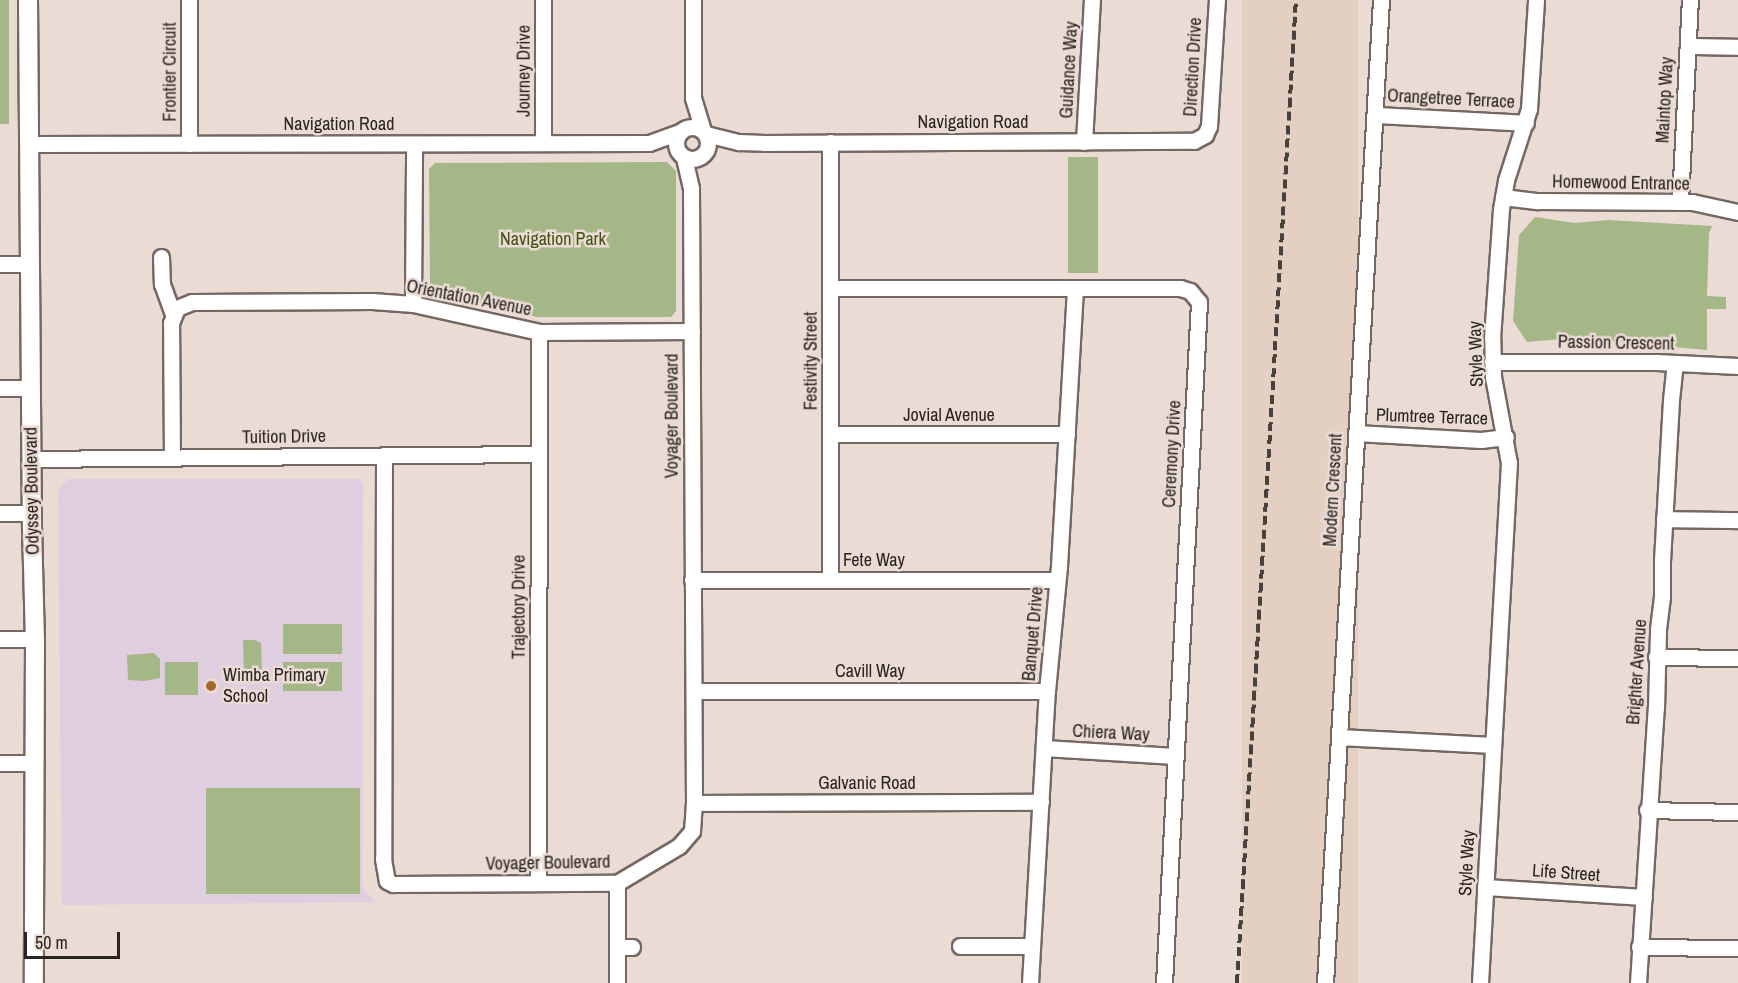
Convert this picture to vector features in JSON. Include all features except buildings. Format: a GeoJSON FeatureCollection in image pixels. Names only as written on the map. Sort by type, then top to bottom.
{"type":"FeatureCollection","features":[{"type":"Feature","properties":{"kind":"street","name":"Odyssey Boulevard"},"geometry":{"type":"LineString","coordinates":[[28,0],[31,459],[35,639],[34,983]]}},
{"type":"Feature","properties":{"kind":"street","name":"Frontier Circuit"},"geometry":{"type":"LineString","coordinates":[[189,0],[189,144]]}},
{"type":"Feature","properties":{"kind":"street","name":"Journey Drive"},"geometry":{"type":"LineString","coordinates":[[543,0],[543,143]]}},
{"type":"Feature","properties":{"kind":"street"},"geometry":{"type":"LineString","coordinates":[[693,0],[693,98],[708,141],[705,153],[697,159],[682,156],[675,143],[693,98]]}},
{"type":"Feature","properties":{"kind":"street","name":"Guidance Way"},"geometry":{"type":"LineString","coordinates":[[1084,142],[1092,0]]}},
{"type":"Feature","properties":{"kind":"street","name":"Direction Drive"},"geometry":{"type":"LineString","coordinates":[[1205,135],[1210,122],[1217,0]]}},
{"type":"Feature","properties":{"kind":"street","name":"Modern Crescent"},"geometry":{"type":"LineString","coordinates":[[1325,983],[1381,0]]}},
{"type":"Feature","properties":{"kind":"street","name":"Style Way"},"geometry":{"type":"LineString","coordinates":[[1480,983],[1509,463],[1492,362],[1503,197],[1526,123],[1531,94],[1536,0]]}},
{"type":"Feature","properties":{"kind":"street","name":"Maintop Way"},"geometry":{"type":"LineString","coordinates":[[1680,202],[1690,0]]}},
{"type":"Feature","properties":{"kind":"street"},"geometry":{"type":"LineString","coordinates":[[1688,46],[1738,46]]}},
{"type":"Feature","properties":{"kind":"street","name":"Orangetree Terrace"},"geometry":{"type":"LineString","coordinates":[[1375,115],[1526,123]]}},
{"type":"Feature","properties":{"kind":"street"},"geometry":{"type":"LineString","coordinates":[[681,130],[691,126],[704,132]]}},
{"type":"Feature","properties":{"kind":"street","name":"Navigation Road"},"geometry":{"type":"LineString","coordinates":[[649,143],[681,130]]}},
{"type":"Feature","properties":{"kind":"street","name":"Navigation Road"},"geometry":{"type":"LineString","coordinates":[[704,132],[739,142],[1189,142],[1205,135]]}},
{"type":"Feature","properties":{"kind":"street","name":"Navigation Road"},"geometry":{"type":"LineString","coordinates":[[705,153],[739,142]]}},
{"type":"Feature","properties":{"kind":"street","name":"Festivity Street"},"geometry":{"type":"LineString","coordinates":[[830,142],[830,580]]}},
{"type":"Feature","properties":{"kind":"street","name":"Navigation Road"},"geometry":{"type":"LineString","coordinates":[[28,144],[649,143],[682,156]]}},
{"type":"Feature","properties":{"kind":"street"},"geometry":{"type":"LineString","coordinates":[[413,304],[414,144]]}},
{"type":"Feature","properties":{"kind":"street","name":"Voyager Boulevard"},"geometry":{"type":"LineString","coordinates":[[691,188],[705,153]]}},
{"type":"Feature","properties":{"kind":"street","name":"Voyager Boulevard"},"geometry":{"type":"LineString","coordinates":[[384,455],[384,874],[387,880],[393,884],[617,883],[686,840],[692,831],[694,803],[692,331],[691,188],[682,156]]}},
{"type":"Feature","properties":{"kind":"street","name":"Homewood Entrance"},"geometry":{"type":"LineString","coordinates":[[1503,197],[1538,201],[1680,202],[1706,204],[1738,212]]}},
{"type":"Feature","properties":{"kind":"street"},"geometry":{"type":"LineString","coordinates":[[161,257],[162,284],[172,315],[172,459]]}},
{"type":"Feature","properties":{"kind":"street"},"geometry":{"type":"LineString","coordinates":[[0,264],[31,264]]}},
{"type":"Feature","properties":{"kind":"street","name":"Ceremony Drive"},"geometry":{"type":"LineString","coordinates":[[830,288],[1180,288],[1190,291],[1199,302],[1164,983]]}},
{"type":"Feature","properties":{"kind":"street","name":"Banquet Drive"},"geometry":{"type":"LineString","coordinates":[[1030,983],[1047,691],[1057,580],[1075,288]]}},
{"type":"Feature","properties":{"kind":"street","name":"Orientation Avenue"},"geometry":{"type":"LineString","coordinates":[[172,315],[177,308],[192,302],[372,301],[413,304],[539,332],[692,331]]}},
{"type":"Feature","properties":{"kind":"street","name":"Trajectory Drive"},"geometry":{"type":"LineString","coordinates":[[538,883],[539,332]]}},
{"type":"Feature","properties":{"kind":"street","name":"Passion Crescent"},"geometry":{"type":"LineString","coordinates":[[1492,362],[1738,366]]}},
{"type":"Feature","properties":{"kind":"street","name":"Brighter Avenue"},"geometry":{"type":"LineString","coordinates":[[1638,983],[1675,364]]}},
{"type":"Feature","properties":{"kind":"street"},"geometry":{"type":"LineString","coordinates":[[0,388],[31,388]]}},
{"type":"Feature","properties":{"kind":"street","name":"Plumtree Terrace"},"geometry":{"type":"LineString","coordinates":[[1356,433],[1481,440],[1506,436]]}},
{"type":"Feature","properties":{"kind":"street","name":"Jovial Avenue"},"geometry":{"type":"LineString","coordinates":[[830,434],[1067,434]]}},
{"type":"Feature","properties":{"kind":"street","name":"Tuition Drive"},"geometry":{"type":"LineString","coordinates":[[31,459],[538,454]]}},
{"type":"Feature","properties":{"kind":"street"},"geometry":{"type":"LineString","coordinates":[[0,513],[32,513]]}},
{"type":"Feature","properties":{"kind":"street"},"geometry":{"type":"LineString","coordinates":[[1664,519],[1738,520]]}},
{"type":"Feature","properties":{"kind":"street","name":"Fete Way"},"geometry":{"type":"LineString","coordinates":[[692,580],[1057,580]]}},
{"type":"Feature","properties":{"kind":"street"},"geometry":{"type":"LineString","coordinates":[[0,639],[35,639]]}},
{"type":"Feature","properties":{"kind":"street"},"geometry":{"type":"LineString","coordinates":[[1656,657],[1738,658]]}},
{"type":"Feature","properties":{"kind":"street","name":"Cavill Way"},"geometry":{"type":"LineString","coordinates":[[694,691],[1047,691]]}},
{"type":"Feature","properties":{"kind":"street"},"geometry":{"type":"LineString","coordinates":[[1338,737],[1493,746]]}},
{"type":"Feature","properties":{"kind":"street","name":"Chiera Way"},"geometry":{"type":"LineString","coordinates":[[1044,748],[1175,756]]}},
{"type":"Feature","properties":{"kind":"street"},"geometry":{"type":"LineString","coordinates":[[0,763],[34,763]]}},
{"type":"Feature","properties":{"kind":"street","name":"Galvanic Road"},"geometry":{"type":"LineString","coordinates":[[694,803],[1041,802]]}},
{"type":"Feature","properties":{"kind":"street"},"geometry":{"type":"LineString","coordinates":[[1647,810],[1738,812]]}},
{"type":"Feature","properties":{"kind":"street"},"geometry":{"type":"LineString","coordinates":[[617,883],[625,947],[617,983]]}},
{"type":"Feature","properties":{"kind":"street","name":"Life Street"},"geometry":{"type":"LineString","coordinates":[[1485,887],[1644,897]]}},
{"type":"Feature","properties":{"kind":"street"},"geometry":{"type":"LineString","coordinates":[[960,946],[1032,946]]}},
{"type":"Feature","properties":{"kind":"street"},"geometry":{"type":"LineString","coordinates":[[1639,947],[1738,948]]}},
{"type":"Feature","properties":{"kind":"shaded area"},"geometry":{"type":"Polygon","coordinates":[[[1242,0],[1358,0],[1358,983],[1242,983],[1242,0]]]}},
{"type":"Feature","properties":{"kind":"shaded area","name":"Wimba Primary School"},"geometry":{"type":"Polygon","coordinates":[[[68,479],[358,479],[363,483],[362,881],[364,890],[375,902],[62,905],[58,490],[68,479]]]}},
{"type":"Feature","properties":{"kind":"green space"},"geometry":{"type":"Polygon","coordinates":[[[0,0],[9,0],[9,124],[0,124],[0,0]]]}},
{"type":"Feature","properties":{"kind":"green space"},"geometry":{"type":"Polygon","coordinates":[[[1068,157],[1098,157],[1098,273],[1068,273],[1068,157]]]}},
{"type":"Feature","properties":{"kind":"green space","name":"Navigation Park"},"geometry":{"type":"Polygon","coordinates":[[[667,162],[676,171],[676,311],[671,317],[537,317],[435,294],[430,287],[429,169],[435,163],[667,162]]]}},
{"type":"Feature","properties":{"kind":"green space"},"geometry":{"type":"Polygon","coordinates":[[[1535,217],[1574,223],[1609,220],[1712,226],[1709,233],[1707,296],[1726,297],[1726,309],[1707,309],[1707,350],[1574,338],[1527,342],[1513,321],[1519,235],[1535,217]]]}},
{"type":"Feature","properties":{"kind":"green space"},"geometry":{"type":"Polygon","coordinates":[[[283,624],[342,624],[342,654],[283,654],[283,624]]]}},
{"type":"Feature","properties":{"kind":"green space"},"geometry":{"type":"Polygon","coordinates":[[[243,640],[255,640],[261,643],[262,675],[244,677],[243,640]]]}},
{"type":"Feature","properties":{"kind":"green space"},"geometry":{"type":"Polygon","coordinates":[[[154,653],[160,659],[160,678],[144,681],[128,680],[127,655],[154,653]]]}},
{"type":"Feature","properties":{"kind":"green space"},"geometry":{"type":"Polygon","coordinates":[[[165,662],[198,662],[198,695],[165,695],[165,662]]]}},
{"type":"Feature","properties":{"kind":"green space"},"geometry":{"type":"Polygon","coordinates":[[[283,662],[342,662],[342,691],[283,691],[283,662]]]}},
{"type":"Feature","properties":{"kind":"green space"},"geometry":{"type":"Polygon","coordinates":[[[206,788],[360,788],[360,894],[206,894],[206,788]]]}},
{"type":"Feature","properties":{"kind":"railway"},"geometry":{"type":"LineString","coordinates":[[1237,983],[1296,0]]}},
{"type":"Feature","properties":{"kind":"place","name":"Wimba Primary School"},"geometry":{"type":"Point","coordinates":[211,686]}}]}
